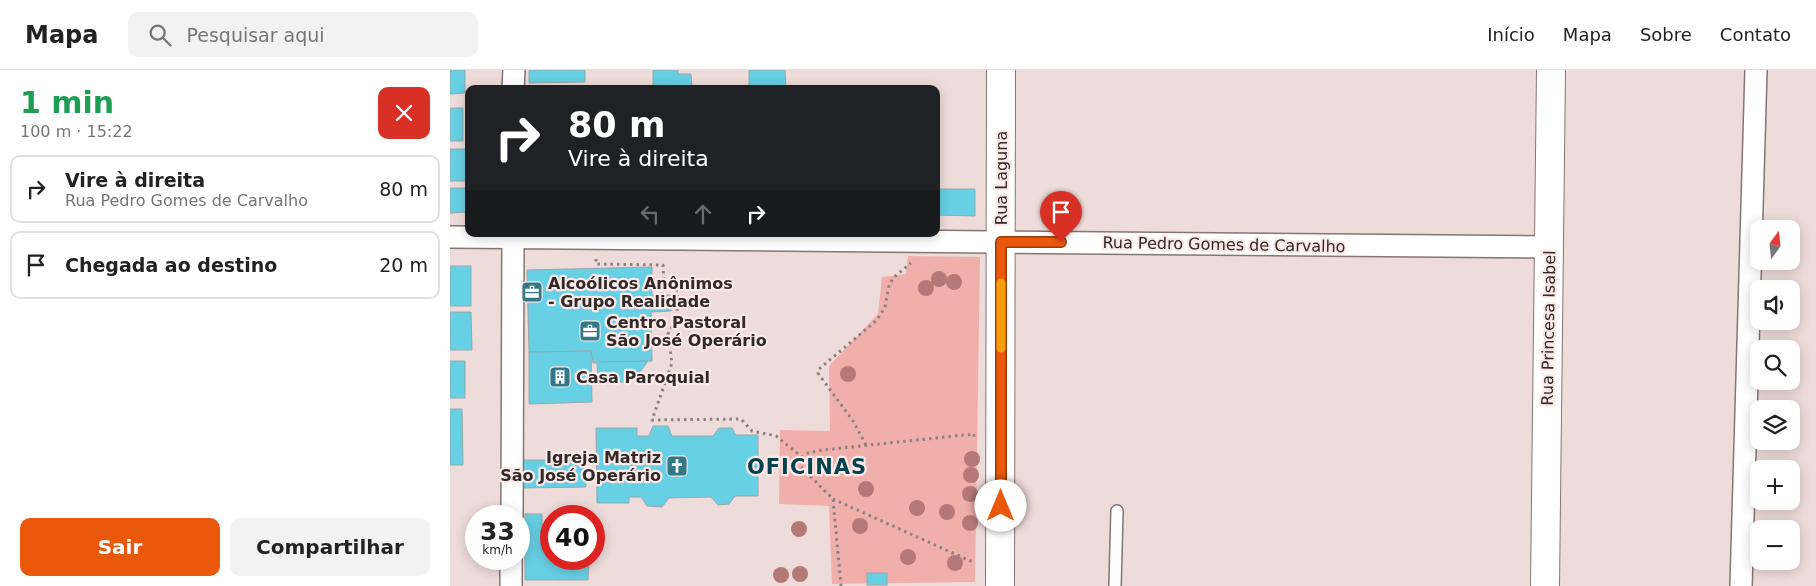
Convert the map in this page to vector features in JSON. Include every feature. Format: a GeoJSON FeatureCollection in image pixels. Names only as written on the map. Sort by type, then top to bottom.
{"type":"FeatureCollection","features":[{"type":"Feature","properties":{"kind":"street"},"geometry":{"type":"LineString","coordinates":[[513,85],[514,70]]}},
{"type":"Feature","properties":{"kind":"street","name":"Rua Laguna"},"geometry":{"type":"LineString","coordinates":[[1000,586],[1001,70]]}},
{"type":"Feature","properties":{"kind":"street","name":"Rua Princesa Isabel"},"geometry":{"type":"LineString","coordinates":[[1545,586],[1550,70]]}},
{"type":"Feature","properties":{"kind":"street"},"geometry":{"type":"LineString","coordinates":[[1740,586],[1756,70]]}},
{"type":"Feature","properties":{"kind":"street","name":"Rua Pedro Gomes de Carvalho"},"geometry":{"type":"LineString","coordinates":[[450,237],[465,237]]}},
{"type":"Feature","properties":{"kind":"street"},"geometry":{"type":"LineString","coordinates":[[512,505],[513,237]]}},
{"type":"Feature","properties":{"kind":"street","name":"Rua Pedro Gomes de Carvalho"},"geometry":{"type":"LineString","coordinates":[[594,237],[1549,247]]}},
{"type":"Feature","properties":{"kind":"street"},"geometry":{"type":"LineString","coordinates":[[511,570],[511,586]]}},
{"type":"Feature","properties":{"kind":"lane"},"geometry":{"type":"LineString","coordinates":[[1115,586],[1118,511]]}},
{"type":"Feature","properties":{"kind":"path"},"geometry":{"type":"LineString","coordinates":[[596,251],[596,264],[663,265],[664,280],[676,285],[678,302],[676,320],[668,334],[672,363],[652,420],[741,419],[752,431],[776,436],[802,457]]}},
{"type":"Feature","properties":{"kind":"path"},"geometry":{"type":"LineString","coordinates":[[866,445],[853,421],[818,373],[819,369],[877,320],[883,312],[889,286],[893,278],[910,265],[915,258]]}},
{"type":"Feature","properties":{"kind":"path"},"geometry":{"type":"LineString","coordinates":[[974,434],[808,453],[802,457],[800,466],[834,499],[979,565]]}},
{"type":"Feature","properties":{"kind":"path"},"geometry":{"type":"LineString","coordinates":[[834,499],[841,586]]}},
{"type":"Feature","properties":{"kind":"shaded area"},"geometry":{"type":"Polygon","coordinates":[[[908,256],[980,257],[975,582],[832,584],[829,506],[779,504],[780,430],[830,431],[829,366],[878,314],[882,277],[906,274],[908,256]]]}},
{"type":"Feature","properties":{"kind":"building"},"geometry":{"type":"Polygon","coordinates":[[[450,70],[465,70],[465,93],[450,94],[450,70]]]}},
{"type":"Feature","properties":{"kind":"building"},"geometry":{"type":"Polygon","coordinates":[[[529,70],[585,70],[585,82],[529,83],[529,70]]]}},
{"type":"Feature","properties":{"kind":"building"},"geometry":{"type":"Polygon","coordinates":[[[653,70],[678,70],[678,74],[691,74],[692,85],[653,85],[653,70]]]}},
{"type":"Feature","properties":{"kind":"building"},"geometry":{"type":"Polygon","coordinates":[[[749,70],[785,70],[786,85],[749,85],[749,70]]]}},
{"type":"Feature","properties":{"kind":"building"},"geometry":{"type":"Polygon","coordinates":[[[450,108],[463,108],[463,141],[450,141],[450,108]]]}},
{"type":"Feature","properties":{"kind":"building"},"geometry":{"type":"Polygon","coordinates":[[[450,149],[465,149],[465,181],[450,181],[450,149]]]}},
{"type":"Feature","properties":{"kind":"building"},"geometry":{"type":"Polygon","coordinates":[[[450,188],[465,188],[465,212],[450,213],[450,188]]]}},
{"type":"Feature","properties":{"kind":"building"},"geometry":{"type":"Polygon","coordinates":[[[940,189],[975,189],[975,216],[940,215],[940,189]]]}},
{"type":"Feature","properties":{"kind":"building"},"geometry":{"type":"Polygon","coordinates":[[[450,266],[471,266],[471,306],[450,306],[450,266]]]}},
{"type":"Feature","properties":{"kind":"building","name":"Centro Pastoral São José Operário"},"geometry":{"type":"Polygon","coordinates":[[[652,267],[652,295],[671,295],[671,311],[651,312],[652,361],[593,363],[591,351],[529,352],[527,270],[652,267]]]}},
{"type":"Feature","properties":{"kind":"building"},"geometry":{"type":"Polygon","coordinates":[[[450,312],[471,312],[472,350],[450,350],[450,312]]]}},
{"type":"Feature","properties":{"kind":"building","name":"Casa Paroquial"},"geometry":{"type":"Polygon","coordinates":[[[591,351],[592,402],[529,404],[529,352],[591,351]]]}},
{"type":"Feature","properties":{"kind":"building"},"geometry":{"type":"Polygon","coordinates":[[[450,361],[465,361],[465,398],[450,398],[450,361]]]}},
{"type":"Feature","properties":{"kind":"building"},"geometry":{"type":"Polygon","coordinates":[[[648,361],[637,376],[627,382],[598,382],[597,362],[648,361]]]}},
{"type":"Feature","properties":{"kind":"building"},"geometry":{"type":"Polygon","coordinates":[[[450,409],[462,409],[463,465],[450,465],[450,409]]]}},
{"type":"Feature","properties":{"kind":"building","name":"Igreja Matriz São José Operário"},"geometry":{"type":"Polygon","coordinates":[[[653,426],[668,426],[672,436],[713,436],[719,428],[732,428],[736,435],[758,435],[758,496],[735,496],[729,504],[718,505],[711,497],[669,498],[662,507],[647,506],[641,497],[629,497],[629,503],[597,503],[596,428],[637,428],[637,436],[649,436],[653,426]]]}},
{"type":"Feature","properties":{"kind":"building"},"geometry":{"type":"Polygon","coordinates":[[[522,460],[585,460],[586,487],[522,488],[522,460]]]}},
{"type":"Feature","properties":{"kind":"building"},"geometry":{"type":"Polygon","coordinates":[[[530,514],[540,514],[540,570],[588,570],[588,580],[525,580],[525,570],[530,570],[530,514]]]}},
{"type":"Feature","properties":{"kind":"building"},"geometry":{"type":"Polygon","coordinates":[[[867,573],[887,573],[887,585],[867,585],[867,573]]]}},
{"type":"Feature","properties":{"kind":"slow traffic"},"geometry":{"type":"LineString","coordinates":[[1001,283],[1001,348]]}},
{"type":"Feature","properties":{"kind":"place","name":"Alcoólicos Anônimos - Grupo Realidade"},"geometry":{"type":"Point","coordinates":[532,292]}},
{"type":"Feature","properties":{"kind":"place","name":"Centro Pastoral São José Operário"},"geometry":{"type":"Point","coordinates":[590,331]}},
{"type":"Feature","properties":{"kind":"place","name":"Casa Paroquial"},"geometry":{"type":"Point","coordinates":[560,377]}},
{"type":"Feature","properties":{"kind":"place","name":"Igreja Matriz São José Operário"},"geometry":{"type":"Point","coordinates":[677,466]}},
{"type":"Feature","properties":{"kind":"district","name":"OFICINAS"},"geometry":{"type":"Point","coordinates":[807,467]}},
{"type":"Feature","properties":{"kind":"route"},"geometry":{"type":"LineString","coordinates":[[1001,506],[1001,242],[1061,242]]}}]}
